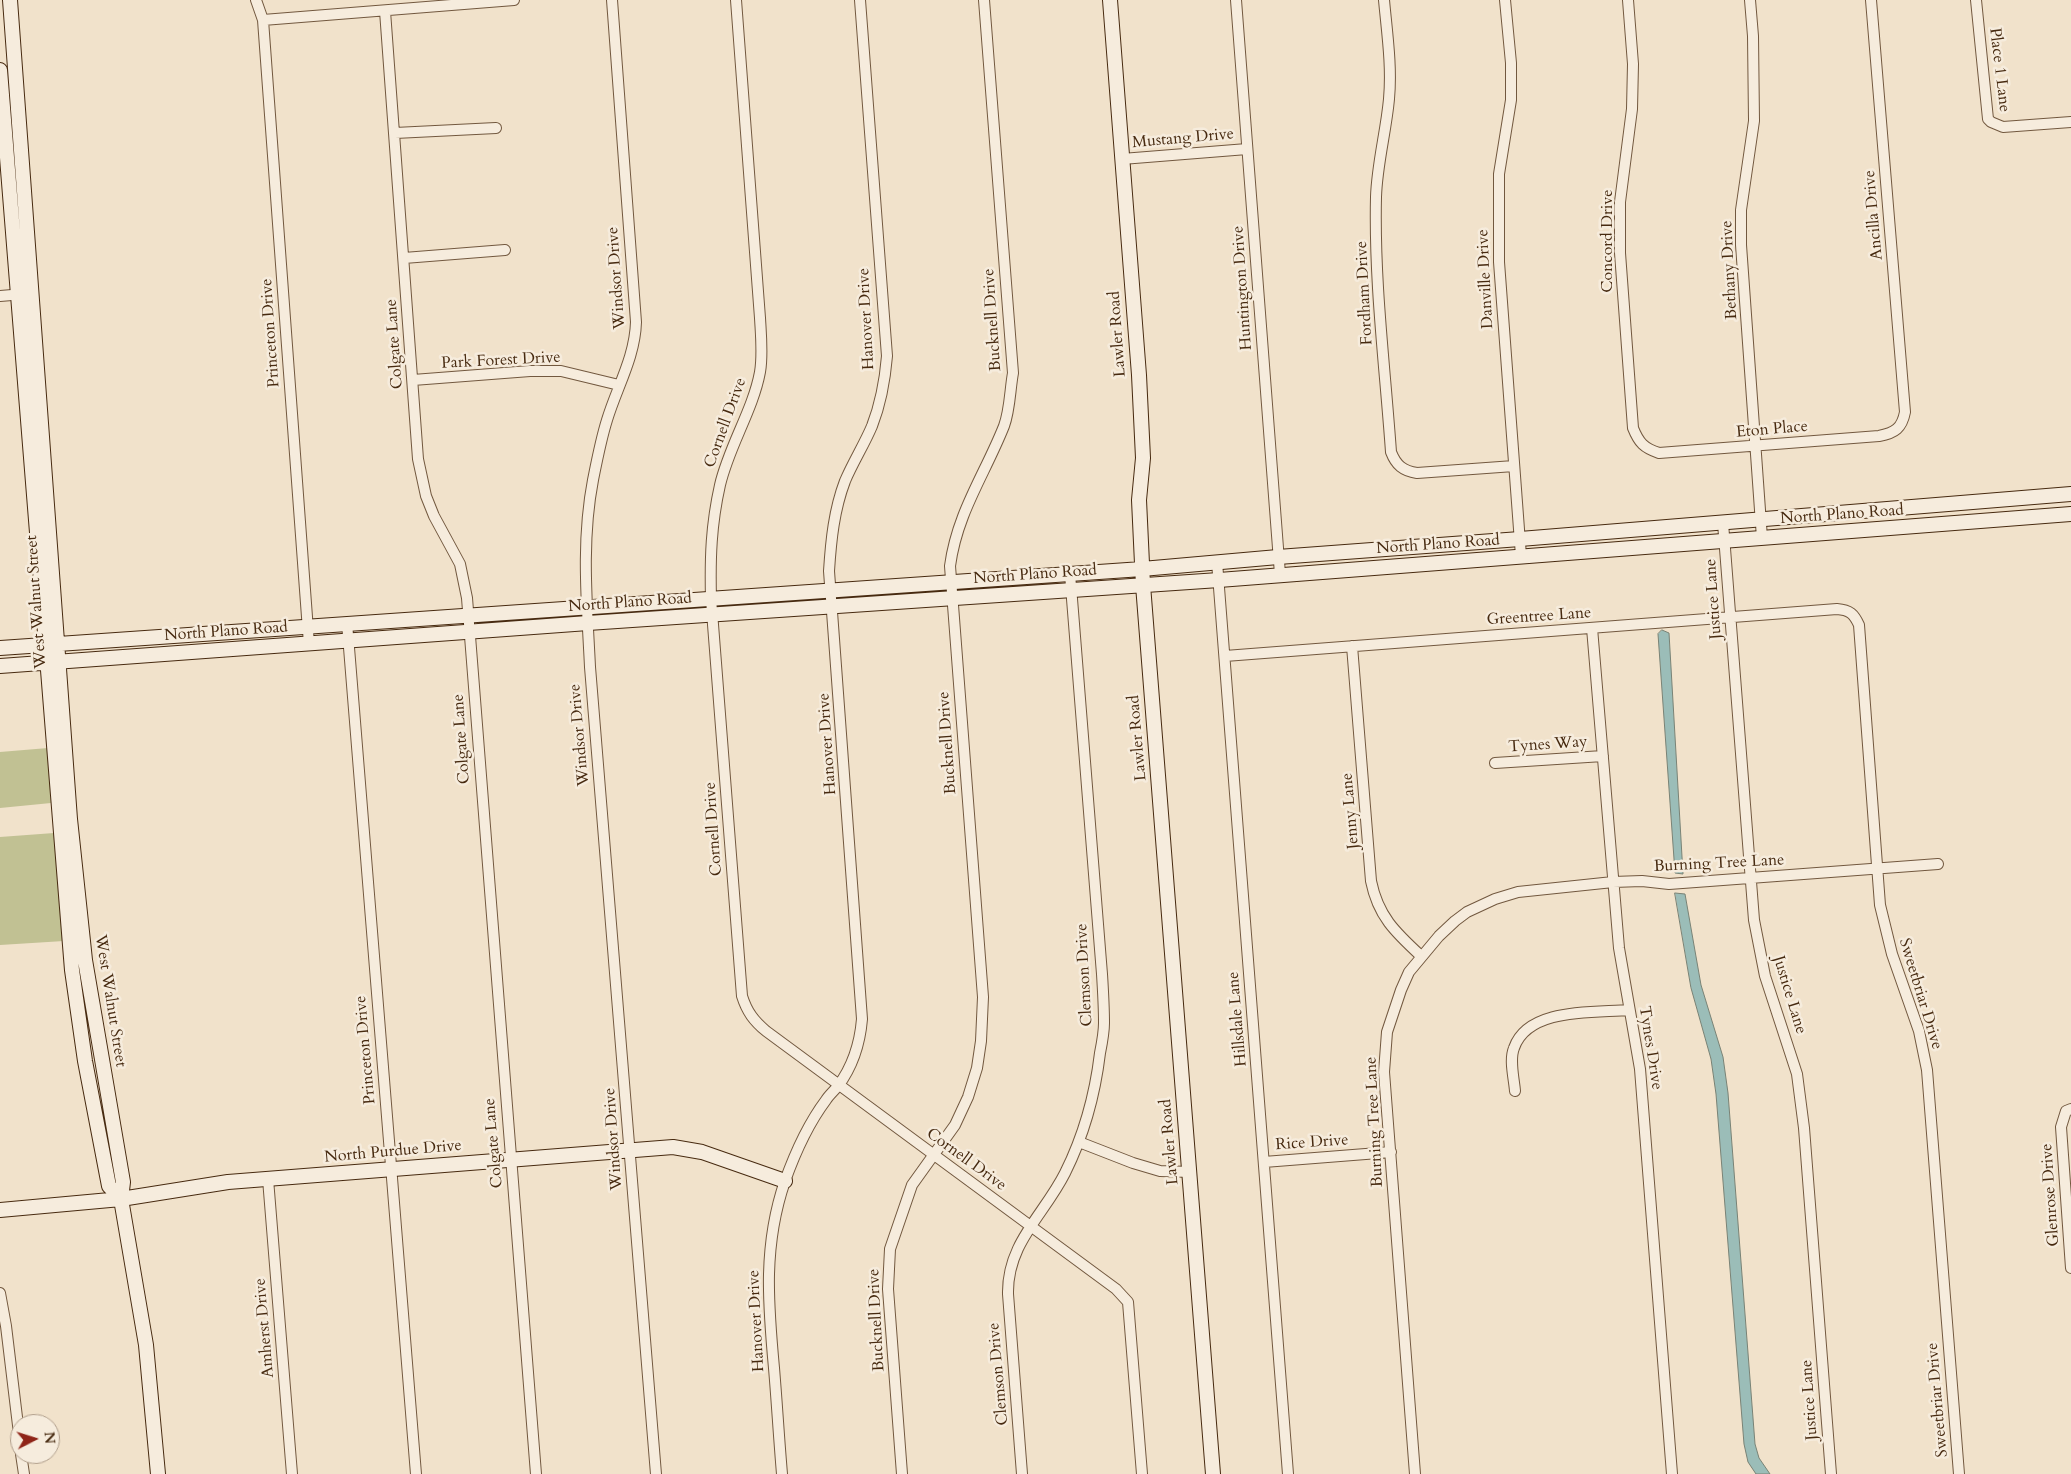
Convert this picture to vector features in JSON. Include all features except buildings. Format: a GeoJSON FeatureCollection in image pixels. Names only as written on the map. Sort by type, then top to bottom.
{"type":"FeatureCollection","features":[{"type":"Feature","properties":{"kind":"main road","name":"West Walnut Street"},"geometry":{"type":"LineString","coordinates":[[10,0],[32,294],[51,644],[85,960],[123,1182],[120,1199],[146,1345],[158,1474]]}},
{"type":"Feature","properties":{"kind":"main road","name":"Lawler Road"},"geometry":{"type":"LineString","coordinates":[[1110,0],[1143,458],[1139,500],[1143,585],[1213,1474]]}},
{"type":"Feature","properties":{"kind":"main road"},"geometry":{"type":"LineString","coordinates":[[0,70],[17,295],[51,644]]}},
{"type":"Feature","properties":{"kind":"main road"},"geometry":{"type":"LineString","coordinates":[[8,167],[22,166]]}},
{"type":"Feature","properties":{"kind":"main road","name":"North Plano Road"},"geometry":{"type":"LineString","coordinates":[[0,648],[308,625],[587,608],[1142,569],[2071,494]]}},
{"type":"Feature","properties":{"kind":"main road","name":"North Plano Road"},"geometry":{"type":"LineString","coordinates":[[0,666],[712,614],[1219,580],[2071,514]]}},
{"type":"Feature","properties":{"kind":"main road"},"geometry":{"type":"LineString","coordinates":[[169,636],[179,643],[186,653],[192,643],[204,638],[236,631]]}},
{"type":"Feature","properties":{"kind":"main road","name":"North Purdue Drive"},"geometry":{"type":"LineString","coordinates":[[0,1210],[120,1199],[228,1182],[673,1148],[702,1152],[785,1181]]}},
{"type":"Feature","properties":{"kind":"street","name":"Princeton Drive"},"geometry":{"type":"LineString","coordinates":[[256,0],[262,20],[309,644]]}},
{"type":"Feature","properties":{"kind":"street"},"geometry":{"type":"LineString","coordinates":[[262,20],[514,0]]}},
{"type":"Feature","properties":{"kind":"street","name":"Windsor Drive"},"geometry":{"type":"LineString","coordinates":[[612,0],[636,339],[606,421],[593,481],[586,534],[585,577],[591,686],[656,1474]]}},
{"type":"Feature","properties":{"kind":"street","name":"Cornell Drive"},"geometry":{"type":"LineString","coordinates":[[736,0],[760,318],[760,371],[754,393],[731,447],[720,484],[711,530],[711,599],[742,996],[747,1010],[756,1023],[1116,1289],[1128,1302],[1142,1474]]}},
{"type":"Feature","properties":{"kind":"street","name":"Hanover Drive"},"geometry":{"type":"LineString","coordinates":[[782,1474],[768,1307],[768,1272],[776,1214],[785,1181],[804,1136],[826,1100],[839,1085],[853,1059],[860,1040],[862,1019],[829,571],[831,534],[846,481],[880,403],[885,380],[887,356],[860,0]]}},
{"type":"Feature","properties":{"kind":"street","name":"Bucknell Drive"},"geometry":{"type":"LineString","coordinates":[[902,1474],[888,1289],[890,1249],[912,1185],[955,1124],[968,1097],[981,1041],[983,997],[950,566],[953,541],[965,510],[1005,424],[1013,372],[984,0]]}},
{"type":"Feature","properties":{"kind":"street","name":"Huntington Drive"},"geometry":{"type":"LineString","coordinates":[[1236,0],[1280,574]]}},
{"type":"Feature","properties":{"kind":"street","name":"Fordham Drive"},"geometry":{"type":"LineString","coordinates":[[1384,0],[1390,63],[1389,99],[1379,158],[1376,196],[1378,270],[1391,452],[1395,462],[1400,467],[1409,472],[1417,473],[1514,466]]}},
{"type":"Feature","properties":{"kind":"street","name":"Danville Drive"},"geometry":{"type":"LineString","coordinates":[[1506,0],[1511,63],[1511,100],[1499,174],[1499,262],[1521,556]]}},
{"type":"Feature","properties":{"kind":"street","name":"Concord Drive"},"geometry":{"type":"LineString","coordinates":[[1628,0],[1633,64],[1632,109],[1620,202],[1620,253],[1633,428],[1638,440],[1645,448]]}},
{"type":"Feature","properties":{"kind":"street","name":"Bethany Drive"},"geometry":{"type":"LineString","coordinates":[[1750,0],[1753,36],[1754,121],[1741,210],[1741,244],[1757,446],[1762,538]]}},
{"type":"Feature","properties":{"kind":"street","name":"Ancilla Drive"},"geometry":{"type":"LineString","coordinates":[[1872,0],[1905,412],[1901,427]]}},
{"type":"Feature","properties":{"kind":"street","name":"Place 1 Lane"},"geometry":{"type":"LineString","coordinates":[[1976,0],[1988,118],[1991,122],[2003,127],[2071,122]]}},
{"type":"Feature","properties":{"kind":"street","name":"Colgate Lane"},"geometry":{"type":"LineString","coordinates":[[385,11],[418,459],[421,478],[434,516],[460,564],[468,615],[536,1474]]}},
{"type":"Feature","properties":{"kind":"street"},"geometry":{"type":"LineString","coordinates":[[395,133],[496,128]]}},
{"type":"Feature","properties":{"kind":"street","name":"Mustang Drive"},"geometry":{"type":"LineString","coordinates":[[1122,159],[1247,149]]}},
{"type":"Feature","properties":{"kind":"street"},"geometry":{"type":"LineString","coordinates":[[404,258],[505,250]]}},
{"type":"Feature","properties":{"kind":"street"},"geometry":{"type":"LineString","coordinates":[[0,296],[32,294]]}},
{"type":"Feature","properties":{"kind":"street","name":"Park Forest Drive"},"geometry":{"type":"LineString","coordinates":[[413,380],[530,371],[561,371],[619,385]]}},
{"type":"Feature","properties":{"kind":"street","name":"Eton Place"},"geometry":{"type":"LineString","coordinates":[[1645,448],[1659,453],[1879,436],[1890,434],[1901,427]]}},
{"type":"Feature","properties":{"kind":"street","name":"Justice Lane"},"geometry":{"type":"LineString","coordinates":[[1723,523],[1754,920],[1765,976],[1792,1054],[1800,1092],[1831,1474]]}},
{"type":"Feature","properties":{"kind":"street","name":"Hillsdale Lane"},"geometry":{"type":"LineString","coordinates":[[1217,562],[1288,1474]]}},
{"type":"Feature","properties":{"kind":"street","name":"Clemson Drive"},"geometry":{"type":"LineString","coordinates":[[1022,1474],[1008,1285],[1011,1266],[1017,1247],[1065,1174],[1080,1142],[1096,1086],[1104,1024],[1102,974],[1070,574]]}},
{"type":"Feature","properties":{"kind":"street","name":"Greentree Lane"},"geometry":{"type":"LineString","coordinates":[[1225,656],[1837,609],[1854,614]]}},
{"type":"Feature","properties":{"kind":"street","name":"Sweetbriar Drive"},"geometry":{"type":"LineString","coordinates":[[1854,614],[1860,625],[1880,905],[1890,946],[1918,1031],[1927,1070],[1959,1474]]}},
{"type":"Feature","properties":{"kind":"street","name":"Princeton Drive"},"geometry":{"type":"LineString","coordinates":[[347,623],[416,1474]]}},
{"type":"Feature","properties":{"kind":"street","name":"Tynes Drive"},"geometry":{"type":"LineString","coordinates":[[1592,628],[1619,948],[1640,1069],[1672,1474]]}},
{"type":"Feature","properties":{"kind":"street","name":"Jenny Lane"},"geometry":{"type":"LineString","coordinates":[[1352,646],[1371,881],[1375,900],[1395,933],[1421,956]]}},
{"type":"Feature","properties":{"kind":"street","name":"Tynes Way"},"geometry":{"type":"LineString","coordinates":[[1495,763],[1603,756]]}},
{"type":"Feature","properties":{"kind":"street","name":"Burning Tree Lane"},"geometry":{"type":"LineString","coordinates":[[1415,1474],[1384,1072],[1388,1032],[1403,984],[1421,956],[1455,920],[1467,912],[1495,899],[1518,892],[1613,882],[1642,881],[1669,884],[1938,864]]}},
{"type":"Feature","properties":{"kind":"street"},"geometry":{"type":"LineString","coordinates":[[1515,1091],[1512,1064],[1514,1048],[1520,1038],[1532,1026],[1543,1019],[1558,1015],[1629,1010]]}},
{"type":"Feature","properties":{"kind":"street","name":"Glenrose Drive"},"geometry":{"type":"LineString","coordinates":[[2071,1109],[2066,1111],[2062,1120],[2071,1268]]}},
{"type":"Feature","properties":{"kind":"street"},"geometry":{"type":"LineString","coordinates":[[1080,1142],[1160,1172],[1190,1172]]}},
{"type":"Feature","properties":{"kind":"street","name":"Rice Drive"},"geometry":{"type":"LineString","coordinates":[[1264,1162],[1391,1152]]}},
{"type":"Feature","properties":{"kind":"street","name":"Amherst Drive"},"geometry":{"type":"LineString","coordinates":[[268,1179],[292,1474]]}},
{"type":"Feature","properties":{"kind":"street"},"geometry":{"type":"LineString","coordinates":[[0,1293],[17,1414]]}},
{"type":"Feature","properties":{"kind":"green space"},"geometry":{"type":"Polygon","coordinates":[[[48,748],[51,803],[0,808],[0,752],[48,748]]]}},
{"type":"Feature","properties":{"kind":"green space"},"geometry":{"type":"Polygon","coordinates":[[[54,833],[64,941],[0,945],[0,837],[54,833]]]}},
{"type":"Feature","properties":{"kind":"water"},"geometry":{"type":"Polygon","coordinates":[[[1662,630],[1669,633],[1683,874],[1675,873],[1658,634],[1662,630]]]}},
{"type":"Feature","properties":{"kind":"water"},"geometry":{"type":"Polygon","coordinates":[[[1675,893],[1685,894],[1701,985],[1723,1057],[1728,1093],[1755,1444],[1759,1458],[1770,1474],[1756,1474],[1748,1462],[1744,1444],[1716,1094],[1711,1059],[1691,988],[1675,893]]]}}]}
